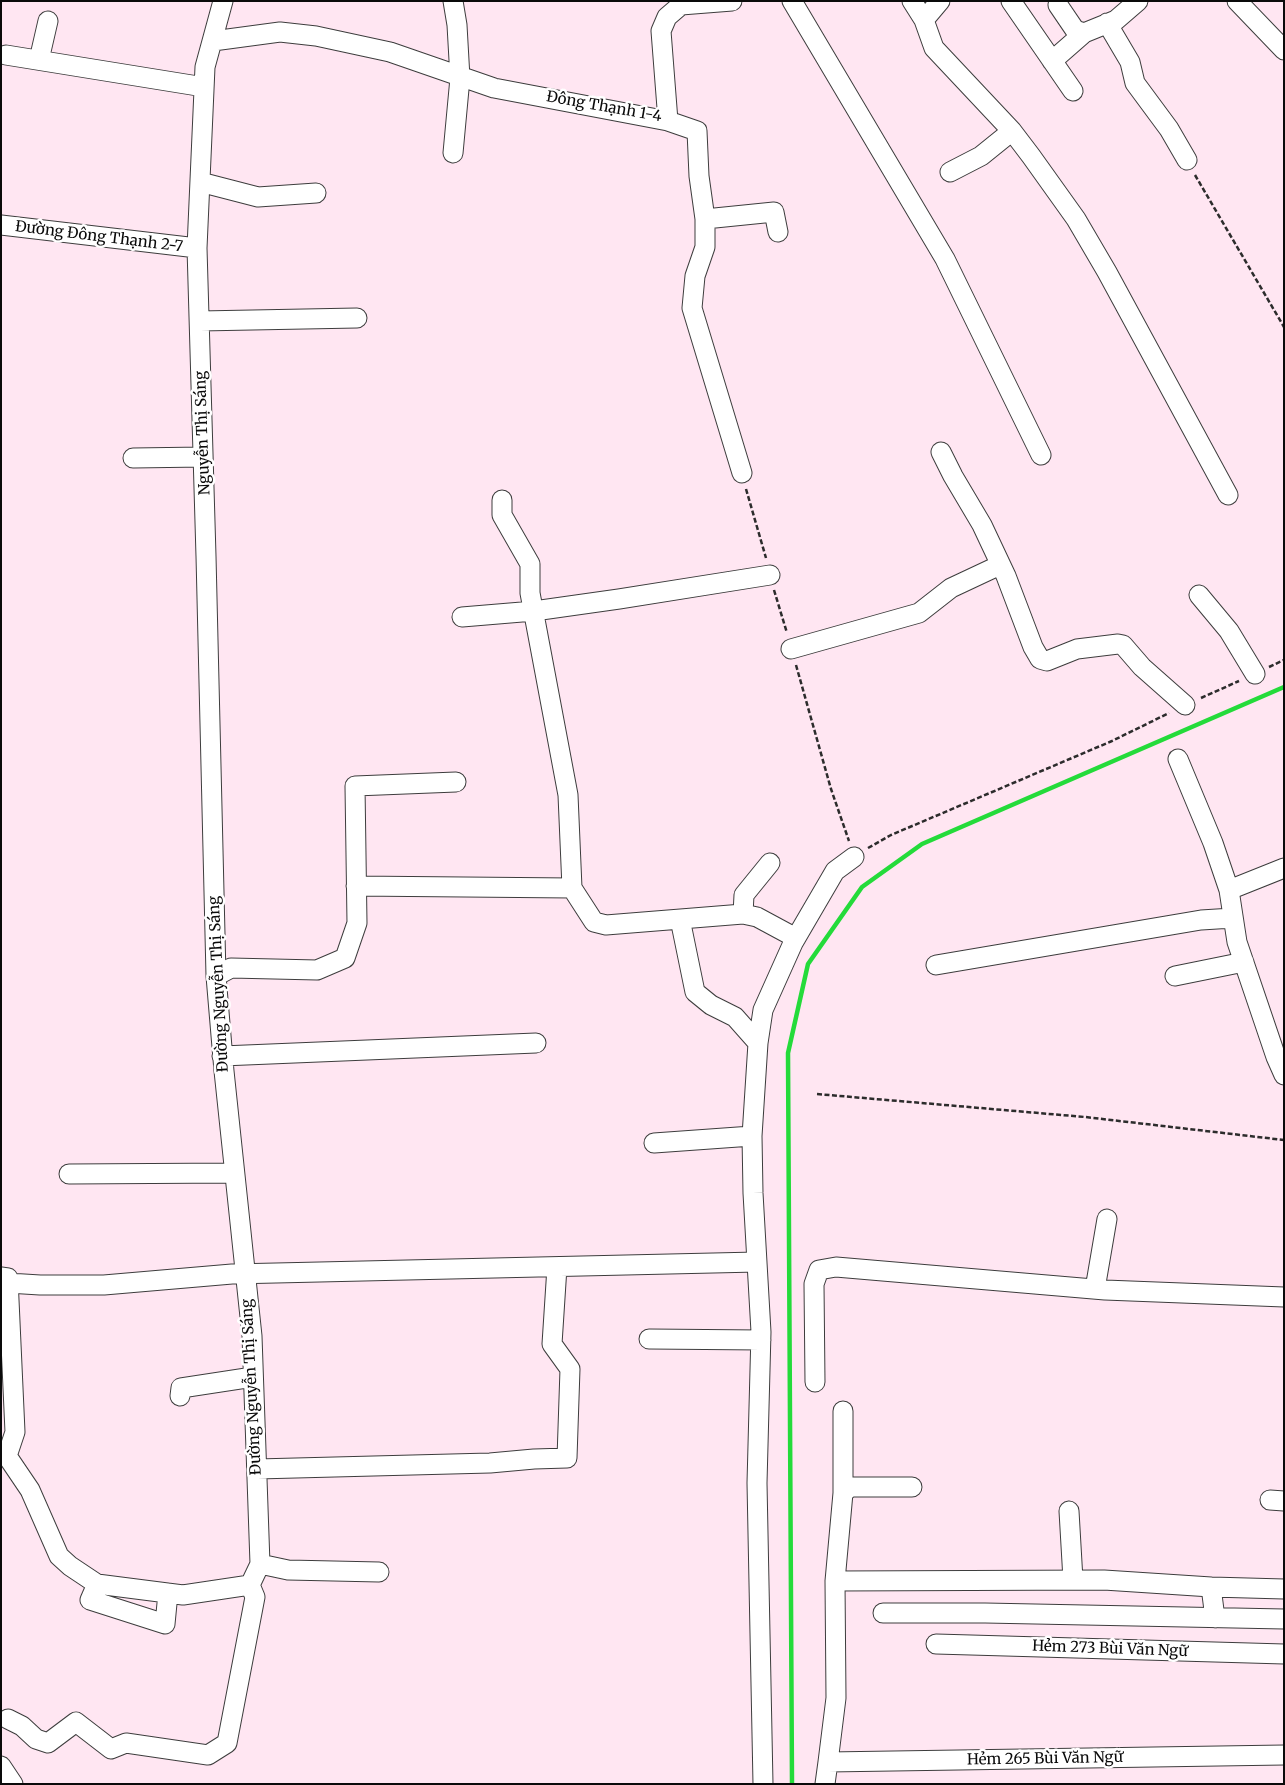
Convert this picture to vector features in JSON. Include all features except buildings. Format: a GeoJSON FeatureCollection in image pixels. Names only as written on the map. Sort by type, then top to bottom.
{"type":"FeatureCollection","features":[{"type":"Feature","properties":{"kind":"street","name":"Nguyễn Thị Sáng"},"geometry":{"type":"LineString","coordinates":[[213,868],[198,248],[204,87],[206,68],[223,1]]}},
{"type":"Feature","properties":{"kind":"street"},"geometry":{"type":"LineString","coordinates":[[452,154],[460,78],[458,25],[454,1]]}},
{"type":"Feature","properties":{"kind":"street","name":"Đông Thạnh 1-4"},"geometry":{"type":"LineString","coordinates":[[213,41],[280,32],[316,36],[390,52],[420,61],[460,78],[494,88],[668,121],[661,31],[667,17],[681,5],[732,1]]}},
{"type":"Feature","properties":{"kind":"street"},"geometry":{"type":"LineString","coordinates":[[792,1],[945,259],[1041,455]]}},
{"type":"Feature","properties":{"kind":"street"},"geometry":{"type":"LineString","coordinates":[[912,1],[924,20],[934,48],[1012,131],[1076,219],[1107,272],[1228,495]]}},
{"type":"Feature","properties":{"kind":"street"},"geometry":{"type":"LineString","coordinates":[[924,20],[940,1]]}},
{"type":"Feature","properties":{"kind":"street"},"geometry":{"type":"LineString","coordinates":[[1011,1],[1073,91]]}},
{"type":"Feature","properties":{"kind":"street"},"geometry":{"type":"LineString","coordinates":[[1052,61],[1084,33],[1116,20],[1138,1]]}},
{"type":"Feature","properties":{"kind":"street"},"geometry":{"type":"LineString","coordinates":[[1237,1],[1284,50]]}},
{"type":"Feature","properties":{"kind":"street"},"geometry":{"type":"LineString","coordinates":[[1058,4],[1075,30],[1084,33]]}},
{"type":"Feature","properties":{"kind":"street"},"geometry":{"type":"LineString","coordinates":[[39,60],[48,21]]}},
{"type":"Feature","properties":{"kind":"street"},"geometry":{"type":"LineString","coordinates":[[1108,24],[1130,62],[1135,83],[1169,129],[1187,160]]}},
{"type":"Feature","properties":{"kind":"street"},"geometry":{"type":"LineString","coordinates":[[6,55],[204,87]]}},
{"type":"Feature","properties":{"kind":"street"},"geometry":{"type":"LineString","coordinates":[[668,121],[697,130],[699,176],[705,219],[705,247],[695,276],[692,308],[742,473]]}},
{"type":"Feature","properties":{"kind":"street"},"geometry":{"type":"LineString","coordinates":[[950,172],[981,156],[1012,131]]}},
{"type":"Feature","properties":{"kind":"street"},"geometry":{"type":"LineString","coordinates":[[200,182],[258,197],[316,193]]}},
{"type":"Feature","properties":{"kind":"street"},"geometry":{"type":"LineString","coordinates":[[705,219],[774,212],[778,232]]}},
{"type":"Feature","properties":{"kind":"street","name":"Đường Đông Thạnh 2-7"},"geometry":{"type":"LineString","coordinates":[[1,225],[198,248]]}},
{"type":"Feature","properties":{"kind":"street"},"geometry":{"type":"LineString","coordinates":[[200,322],[357,318]]}},
{"type":"Feature","properties":{"kind":"street"},"geometry":{"type":"LineString","coordinates":[[941,452],[982,525],[1006,576],[1033,646],[1040,658],[1047,661],[1077,649],[1118,644],[1123,646],[1142,666],[1186,705]]}},
{"type":"Feature","properties":{"kind":"street"},"geometry":{"type":"LineString","coordinates":[[133,458],[203,457]]}},
{"type":"Feature","properties":{"kind":"street"},"geometry":{"type":"LineString","coordinates":[[502,500],[502,515],[530,564],[530,593],[568,795],[572,888],[594,922],[606,926],[743,914],[757,917],[796,938]]}},
{"type":"Feature","properties":{"kind":"street"},"geometry":{"type":"LineString","coordinates":[[791,649],[919,613],[951,588],[1000,565]]}},
{"type":"Feature","properties":{"kind":"street"},"geometry":{"type":"LineString","coordinates":[[462,617],[534,611],[770,575]]}},
{"type":"Feature","properties":{"kind":"street"},"geometry":{"type":"LineString","coordinates":[[1199,595],[1229,631],[1255,674]]}},
{"type":"Feature","properties":{"kind":"street"},"geometry":{"type":"LineString","coordinates":[[1178,760],[1229,890],[1237,942],[1276,1057],[1284,1075]]}},
{"type":"Feature","properties":{"kind":"street"},"geometry":{"type":"LineString","coordinates":[[216,976],[231,968],[317,970],[345,958],[357,923],[355,786],[456,782]]}},
{"type":"Feature","properties":{"kind":"street"},"geometry":{"type":"LineString","coordinates":[[763,1784],[757,1483],[761,1340],[753,1193],[752,1136],[758,1042],[763,1010],[796,938],[835,870],[854,857]]}},
{"type":"Feature","properties":{"kind":"street"},"geometry":{"type":"LineString","coordinates":[[743,914],[744,895],[770,863]]}},
{"type":"Feature","properties":{"kind":"street","name":"Đường Nguyễn Thị Sáng"},"geometry":{"type":"LineString","coordinates":[[213,868],[216,976],[222,1056],[252,1336],[260,1564],[250,1585]]}},
{"type":"Feature","properties":{"kind":"street"},"geometry":{"type":"LineString","coordinates":[[1229,890],[1284,868]]}},
{"type":"Feature","properties":{"kind":"street"},"geometry":{"type":"LineString","coordinates":[[356,886],[572,888]]}},
{"type":"Feature","properties":{"kind":"street"},"geometry":{"type":"LineString","coordinates":[[936,965],[1201,920],[1233,918]]}},
{"type":"Feature","properties":{"kind":"street"},"geometry":{"type":"LineString","coordinates":[[680,919],[695,992],[711,1005],[735,1017],[758,1042]]}},
{"type":"Feature","properties":{"kind":"street"},"geometry":{"type":"LineString","coordinates":[[1175,976],[1244,962]]}},
{"type":"Feature","properties":{"kind":"street"},"geometry":{"type":"LineString","coordinates":[[222,1056],[536,1043]]}},
{"type":"Feature","properties":{"kind":"street"},"geometry":{"type":"LineString","coordinates":[[654,1143],[752,1136]]}},
{"type":"Feature","properties":{"kind":"street"},"geometry":{"type":"LineString","coordinates":[[69,1174],[234,1173]]}},
{"type":"Feature","properties":{"kind":"street"},"geometry":{"type":"LineString","coordinates":[[1095,1289],[1107,1219]]}},
{"type":"Feature","properties":{"kind":"street"},"geometry":{"type":"LineString","coordinates":[[4,1717],[22,1726],[36,1739],[48,1743],[76,1722],[111,1749],[126,1743],[208,1755],[227,1743],[255,1597],[250,1585],[183,1595],[97,1584],[70,1566],[59,1556],[30,1490],[4,1455],[15,1432],[5,1280],[40,1285],[104,1285],[245,1273],[557,1268],[757,1262]]}},
{"type":"Feature","properties":{"kind":"street"},"geometry":{"type":"LineString","coordinates":[[815,1382],[814,1284],[819,1270],[836,1267],[1095,1289],[1284,1297]]}},
{"type":"Feature","properties":{"kind":"street"},"geometry":{"type":"LineString","coordinates":[[257,1469],[490,1463],[567,1458],[570,1369],[552,1344],[557,1268]]}},
{"type":"Feature","properties":{"kind":"street"},"geometry":{"type":"LineString","coordinates":[[649,1339],[761,1340]]}},
{"type":"Feature","properties":{"kind":"street"},"geometry":{"type":"LineString","coordinates":[[180,1396],[181,1388],[253,1377]]}},
{"type":"Feature","properties":{"kind":"street"},"geometry":{"type":"LineString","coordinates":[[824,1784],[836,1698],[835,1581],[843,1493],[843,1411]]}},
{"type":"Feature","properties":{"kind":"street"},"geometry":{"type":"LineString","coordinates":[[843,1493],[850,1487],[912,1487]]}},
{"type":"Feature","properties":{"kind":"street"},"geometry":{"type":"LineString","coordinates":[[1069,1511],[1073,1580]]}},
{"type":"Feature","properties":{"kind":"street"},"geometry":{"type":"LineString","coordinates":[[260,1564],[288,1570],[379,1572]]}},
{"type":"Feature","properties":{"kind":"street"},"geometry":{"type":"LineString","coordinates":[[835,1581],[1104,1580],[1211,1587],[1284,1588]]}},
{"type":"Feature","properties":{"kind":"street"},"geometry":{"type":"LineString","coordinates":[[97,1584],[90,1600],[164,1624],[168,1593]]}},
{"type":"Feature","properties":{"kind":"street"},"geometry":{"type":"LineString","coordinates":[[1211,1587],[1215,1618]]}},
{"type":"Feature","properties":{"kind":"street"},"geometry":{"type":"LineString","coordinates":[[883,1613],[986,1612],[1284,1619]]}},
{"type":"Feature","properties":{"kind":"street","name":"Hẻm 273 Bùi Văn Ngữ"},"geometry":{"type":"LineString","coordinates":[[936,1644],[1284,1654]]}},
{"type":"Feature","properties":{"kind":"street","name":"Hẻm 265 Bùi Văn Ngữ"},"geometry":{"type":"LineString","coordinates":[[828,1762],[1284,1755]]}},
{"type":"Feature","properties":{"kind":"street"},"geometry":{"type":"LineString","coordinates":[[1,1766],[13,1784]]}},
{"type":"Feature","properties":{"kind":"path"},"geometry":{"type":"LineString","coordinates":[[1187,160],[1284,327]]}},
{"type":"Feature","properties":{"kind":"path"},"geometry":{"type":"LineString","coordinates":[[854,857],[891,835],[1112,741],[1284,660]]}},
{"type":"Feature","properties":{"kind":"path"},"geometry":{"type":"LineString","coordinates":[[817,1094],[1076,1116],[1284,1140]]}},
{"type":"Feature","properties":{"kind":"waterway"},"geometry":{"type":"LineString","coordinates":[[792,1784],[788,1053],[808,964],[862,887],[922,844],[1284,687]]}}]}
